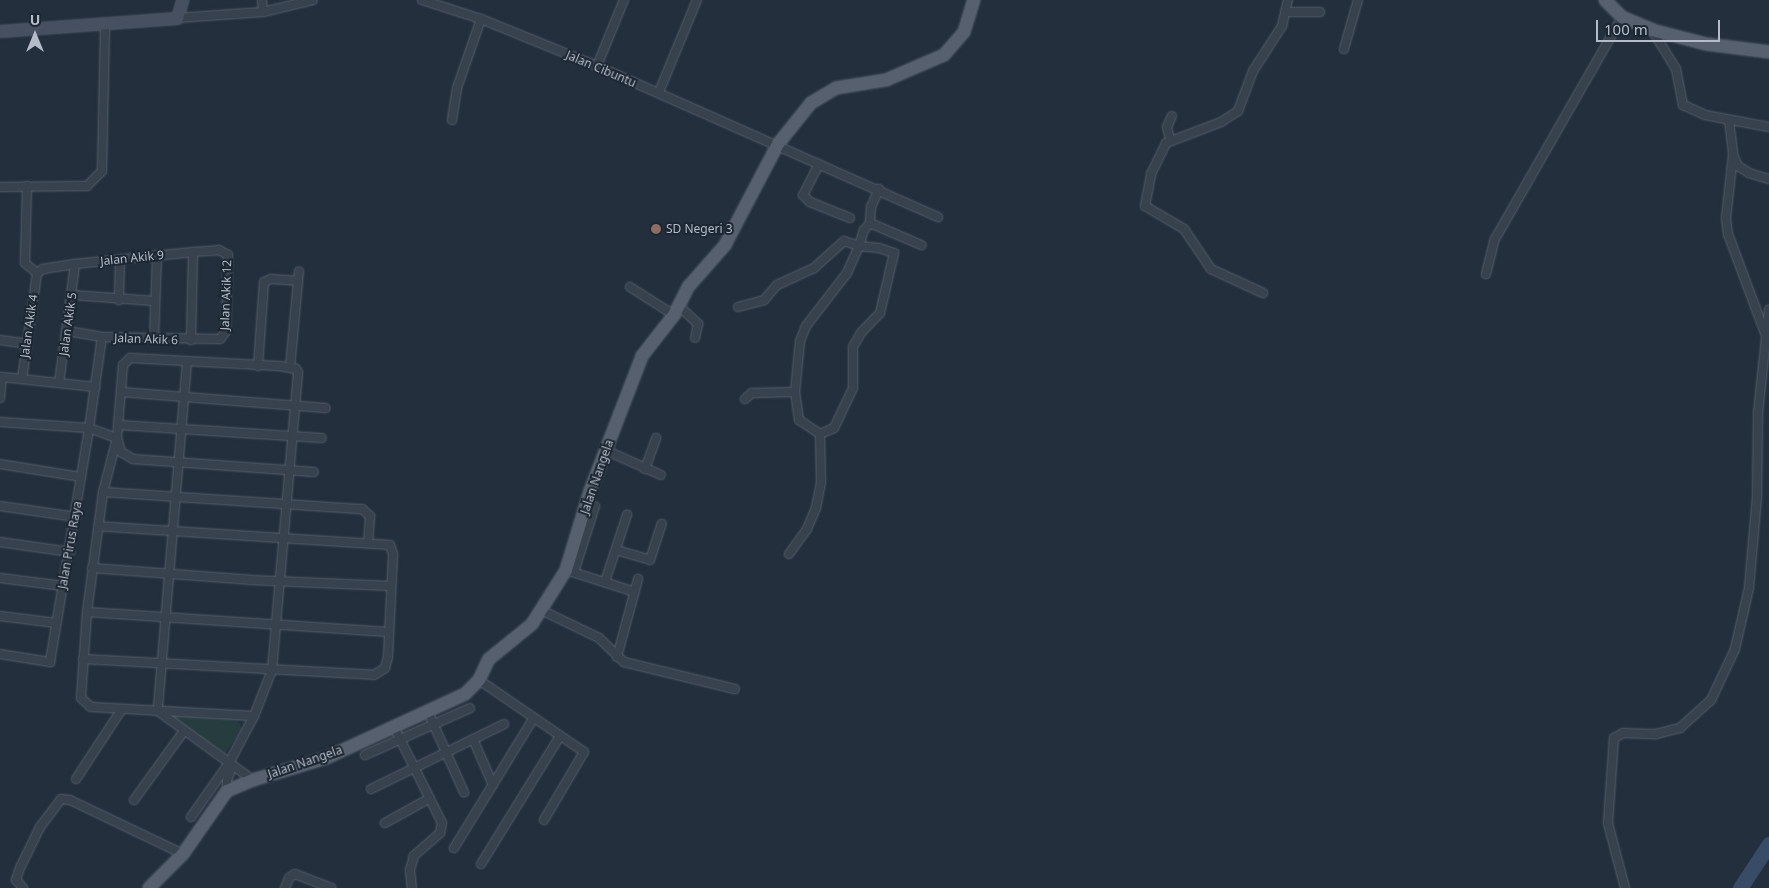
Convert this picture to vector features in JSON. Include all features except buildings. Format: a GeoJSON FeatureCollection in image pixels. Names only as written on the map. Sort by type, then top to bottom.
{"type":"FeatureCollection","features":[{"type":"Feature","properties":{"kind":"main road","name":"Jalan Nangela"},"geometry":{"type":"LineString","coordinates":[[227,791],[253,780],[326,758],[394,727],[431,718],[465,694],[479,680],[489,659],[543,611],[570,571],[605,450],[642,356],[677,311],[689,286],[725,245],[778,144],[811,103],[836,88],[886,80],[909,73],[944,55],[964,32],[974,0]]}},
{"type":"Feature","properties":{"kind":"main road"},"geometry":{"type":"LineString","coordinates":[[1605,0],[1622,17],[1652,30],[1706,44],[1769,52]]}},
{"type":"Feature","properties":{"kind":"main road"},"geometry":{"type":"LineString","coordinates":[[149,888],[183,854],[227,791]]}},
{"type":"Feature","properties":{"kind":"street"},"geometry":{"type":"LineString","coordinates":[[176,18],[182,0]]}},
{"type":"Feature","properties":{"kind":"street"},"geometry":{"type":"LineString","coordinates":[[262,0],[263,12]]}},
{"type":"Feature","properties":{"kind":"street"},"geometry":{"type":"LineString","coordinates":[[0,31],[263,12],[313,0]]}},
{"type":"Feature","properties":{"kind":"street","name":"Jalan Cibuntu"},"geometry":{"type":"LineString","coordinates":[[422,0],[481,19],[659,92],[938,217]]}},
{"type":"Feature","properties":{"kind":"street"},"geometry":{"type":"LineString","coordinates":[[597,66],[624,0]]}},
{"type":"Feature","properties":{"kind":"street"},"geometry":{"type":"LineString","coordinates":[[659,92],[697,0]]}},
{"type":"Feature","properties":{"kind":"street"},"geometry":{"type":"LineString","coordinates":[[1263,293],[1211,269],[1184,229],[1145,206],[1154,166],[1170,140],[1236,114],[1243,102],[1253,71],[1280,30],[1288,0]]}},
{"type":"Feature","properties":{"kind":"street"},"geometry":{"type":"LineString","coordinates":[[1344,49],[1358,0]]}},
{"type":"Feature","properties":{"kind":"street"},"geometry":{"type":"LineString","coordinates":[[1285,12],[1320,12]]}},
{"type":"Feature","properties":{"kind":"street"},"geometry":{"type":"LineString","coordinates":[[1486,274],[1495,239],[1622,17]]}},
{"type":"Feature","properties":{"kind":"street"},"geometry":{"type":"LineString","coordinates":[[452,120],[460,80],[481,19]]}},
{"type":"Feature","properties":{"kind":"street"},"geometry":{"type":"LineString","coordinates":[[0,187],[87,186],[103,171],[105,24]]}},
{"type":"Feature","properties":{"kind":"street"},"geometry":{"type":"LineString","coordinates":[[1652,30],[1676,69],[1683,105],[1705,115],[1769,127]]}},
{"type":"Feature","properties":{"kind":"street"},"geometry":{"type":"LineString","coordinates":[[1170,140],[1167,127],[1172,116]]}},
{"type":"Feature","properties":{"kind":"street"},"geometry":{"type":"LineString","coordinates":[[1729,120],[1733,155],[1726,218],[1728,234],[1766,334]]}},
{"type":"Feature","properties":{"kind":"street"},"geometry":{"type":"LineString","coordinates":[[1733,155],[1738,166],[1749,173],[1769,179]]}},
{"type":"Feature","properties":{"kind":"street"},"geometry":{"type":"LineString","coordinates":[[819,164],[803,195],[810,202],[850,218]]}},
{"type":"Feature","properties":{"kind":"street"},"geometry":{"type":"LineString","coordinates":[[27,186],[25,263],[37,273]]}},
{"type":"Feature","properties":{"kind":"street"},"geometry":{"type":"LineString","coordinates":[[820,434],[799,420],[796,392],[802,333],[847,273],[870,223],[871,207],[879,189]]}},
{"type":"Feature","properties":{"kind":"street"},"geometry":{"type":"LineString","coordinates":[[870,223],[921,245]]}},
{"type":"Feature","properties":{"kind":"street"},"geometry":{"type":"LineString","coordinates":[[738,307],[764,300],[777,285],[814,268],[844,241],[859,246],[889,251],[895,257],[880,313],[861,333],[853,347],[854,388],[834,428],[820,434]]}},
{"type":"Feature","properties":{"kind":"street","name":"Jalan Akik 9"},"geometry":{"type":"LineString","coordinates":[[37,273],[43,269],[75,264],[219,250],[227,253]]}},
{"type":"Feature","properties":{"kind":"street"},"geometry":{"type":"LineString","coordinates":[[191,340],[193,252]]}},
{"type":"Feature","properties":{"kind":"street","name":"Jalan Akik 12"},"geometry":{"type":"LineString","coordinates":[[224,336],[227,253]]}},
{"type":"Feature","properties":{"kind":"street"},"geometry":{"type":"LineString","coordinates":[[154,338],[157,256]]}},
{"type":"Feature","properties":{"kind":"street"},"geometry":{"type":"LineString","coordinates":[[119,300],[120,260]]}},
{"type":"Feature","properties":{"kind":"street","name":"Jalan Akik 5"},"geometry":{"type":"LineString","coordinates":[[59,383],[75,264]]}},
{"type":"Feature","properties":{"kind":"street"},"geometry":{"type":"LineString","coordinates":[[290,368],[299,270]]}},
{"type":"Feature","properties":{"kind":"street","name":"Jalan Akik 4"},"geometry":{"type":"LineString","coordinates":[[22,379],[37,273]]}},
{"type":"Feature","properties":{"kind":"street"},"geometry":{"type":"LineString","coordinates":[[258,366],[264,282],[271,279],[298,281]]}},
{"type":"Feature","properties":{"kind":"street"},"geometry":{"type":"LineString","coordinates":[[630,287],[698,324],[696,338]]}},
{"type":"Feature","properties":{"kind":"street"},"geometry":{"type":"LineString","coordinates":[[72,295],[119,300],[155,301]]}},
{"type":"Feature","properties":{"kind":"street"},"geometry":{"type":"LineString","coordinates":[[1625,888],[1608,823],[1614,738],[1623,733],[1656,734],[1680,728],[1711,700],[1735,649],[1749,588],[1758,496],[1758,413],[1769,310]]}},
{"type":"Feature","properties":{"kind":"street","name":"Jalan Akik 6"},"geometry":{"type":"LineString","coordinates":[[67,331],[102,337],[191,340],[219,340],[224,336]]}},
{"type":"Feature","properties":{"kind":"street","name":"Jalan Pirus Raya"},"geometry":{"type":"LineString","coordinates":[[0,654],[50,662],[76,517],[102,337]]}},
{"type":"Feature","properties":{"kind":"street"},"geometry":{"type":"LineString","coordinates":[[0,340],[27,344]]}},
{"type":"Feature","properties":{"kind":"street"},"geometry":{"type":"LineString","coordinates":[[191,817],[231,764],[254,716],[272,670],[286,502],[294,436],[298,372],[290,368],[130,358],[123,365],[119,425],[114,436],[103,492],[92,568],[83,660],[83,702],[91,707],[254,716]]}},
{"type":"Feature","properties":{"kind":"street"},"geometry":{"type":"LineString","coordinates":[[158,711],[168,617],[178,461],[187,362]]}},
{"type":"Feature","properties":{"kind":"street"},"geometry":{"type":"LineString","coordinates":[[0,398],[1,376],[95,387]]}},
{"type":"Feature","properties":{"kind":"street"},"geometry":{"type":"LineString","coordinates":[[121,392],[325,408]]}},
{"type":"Feature","properties":{"kind":"street"},"geometry":{"type":"LineString","coordinates":[[745,398],[752,393],[796,392]]}},
{"type":"Feature","properties":{"kind":"street"},"geometry":{"type":"LineString","coordinates":[[0,422],[90,428],[114,436],[124,456],[314,472]]}},
{"type":"Feature","properties":{"kind":"street"},"geometry":{"type":"LineString","coordinates":[[119,425],[322,438]]}},
{"type":"Feature","properties":{"kind":"street"},"geometry":{"type":"LineString","coordinates":[[789,554],[807,530],[816,508],[821,482],[820,434]]}},
{"type":"Feature","properties":{"kind":"street"},"geometry":{"type":"LineString","coordinates":[[645,469],[656,438]]}},
{"type":"Feature","properties":{"kind":"street"},"geometry":{"type":"LineString","coordinates":[[605,450],[661,475]]}},
{"type":"Feature","properties":{"kind":"street"},"geometry":{"type":"LineString","coordinates":[[0,464],[81,477]]}},
{"type":"Feature","properties":{"kind":"street"},"geometry":{"type":"LineString","coordinates":[[103,492],[286,502],[366,510],[371,519],[368,542]]}},
{"type":"Feature","properties":{"kind":"street"},"geometry":{"type":"LineString","coordinates":[[0,506],[76,517]]}},
{"type":"Feature","properties":{"kind":"street"},"geometry":{"type":"LineString","coordinates":[[595,506],[570,571],[635,592]]}},
{"type":"Feature","properties":{"kind":"street"},"geometry":{"type":"LineString","coordinates":[[605,582],[627,515]]}},
{"type":"Feature","properties":{"kind":"street"},"geometry":{"type":"LineString","coordinates":[[616,550],[650,560],[662,524]]}},
{"type":"Feature","properties":{"kind":"street"},"geometry":{"type":"LineString","coordinates":[[83,660],[272,670],[379,673],[388,661],[392,547],[368,542],[99,526]]}},
{"type":"Feature","properties":{"kind":"street"},"geometry":{"type":"LineString","coordinates":[[0,542],[70,552]]}},
{"type":"Feature","properties":{"kind":"street"},"geometry":{"type":"LineString","coordinates":[[92,568],[391,586]]}},
{"type":"Feature","properties":{"kind":"street"},"geometry":{"type":"LineString","coordinates":[[0,578],[64,586]]}},
{"type":"Feature","properties":{"kind":"street"},"geometry":{"type":"LineString","coordinates":[[617,657],[638,579]]}},
{"type":"Feature","properties":{"kind":"street"},"geometry":{"type":"LineString","coordinates":[[543,611],[599,638],[617,657],[638,666],[702,678],[735,689]]}},
{"type":"Feature","properties":{"kind":"street"},"geometry":{"type":"LineString","coordinates":[[87,612],[388,632]]}},
{"type":"Feature","properties":{"kind":"street"},"geometry":{"type":"LineString","coordinates":[[0,616],[57,623]]}},
{"type":"Feature","properties":{"kind":"street"},"geometry":{"type":"LineString","coordinates":[[479,680],[533,719],[584,752],[584,756],[544,820]]}},
{"type":"Feature","properties":{"kind":"street"},"geometry":{"type":"LineString","coordinates":[[364,755],[401,738],[431,718],[470,708]]}},
{"type":"Feature","properties":{"kind":"street"},"geometry":{"type":"LineString","coordinates":[[76,778],[122,709]]}},
{"type":"Feature","properties":{"kind":"street"},"geometry":{"type":"LineString","coordinates":[[158,711],[253,780]]}},
{"type":"Feature","properties":{"kind":"street"},"geometry":{"type":"LineString","coordinates":[[431,718],[448,751],[464,792]]}},
{"type":"Feature","properties":{"kind":"street"},"geometry":{"type":"LineString","coordinates":[[454,848],[533,719]]}},
{"type":"Feature","properties":{"kind":"street"},"geometry":{"type":"LineString","coordinates":[[372,789],[504,724]]}},
{"type":"Feature","properties":{"kind":"street"},"geometry":{"type":"LineString","coordinates":[[394,727],[440,817],[441,830],[414,856],[410,870],[412,888]]}},
{"type":"Feature","properties":{"kind":"street"},"geometry":{"type":"LineString","coordinates":[[134,800],[184,731]]}},
{"type":"Feature","properties":{"kind":"street"},"geometry":{"type":"LineString","coordinates":[[481,864],[560,736]]}},
{"type":"Feature","properties":{"kind":"street"},"geometry":{"type":"LineString","coordinates":[[473,739],[493,785]]}},
{"type":"Feature","properties":{"kind":"street"},"geometry":{"type":"LineString","coordinates":[[227,791],[231,764]]}},
{"type":"Feature","properties":{"kind":"street"},"geometry":{"type":"LineString","coordinates":[[385,823],[430,798]]}},
{"type":"Feature","properties":{"kind":"street"},"geometry":{"type":"LineString","coordinates":[[23,888],[17,884],[16,878],[40,827],[61,799],[70,800],[183,854]]}},
{"type":"Feature","properties":{"kind":"street"},"geometry":{"type":"LineString","coordinates":[[284,888],[288,878],[294,874],[331,888]]}},
{"type":"Feature","properties":{"kind":"green space"},"geometry":{"type":"Polygon","coordinates":[[[171,714],[237,718],[242,729],[225,754],[169,717],[171,714]]]}},
{"type":"Feature","properties":{"kind":"waterway"},"geometry":{"type":"LineString","coordinates":[[1740,888],[1769,844]]}},
{"type":"Feature","properties":{"kind":"place","name":"SD Negeri 3"},"geometry":{"type":"Point","coordinates":[656,229]}}]}
